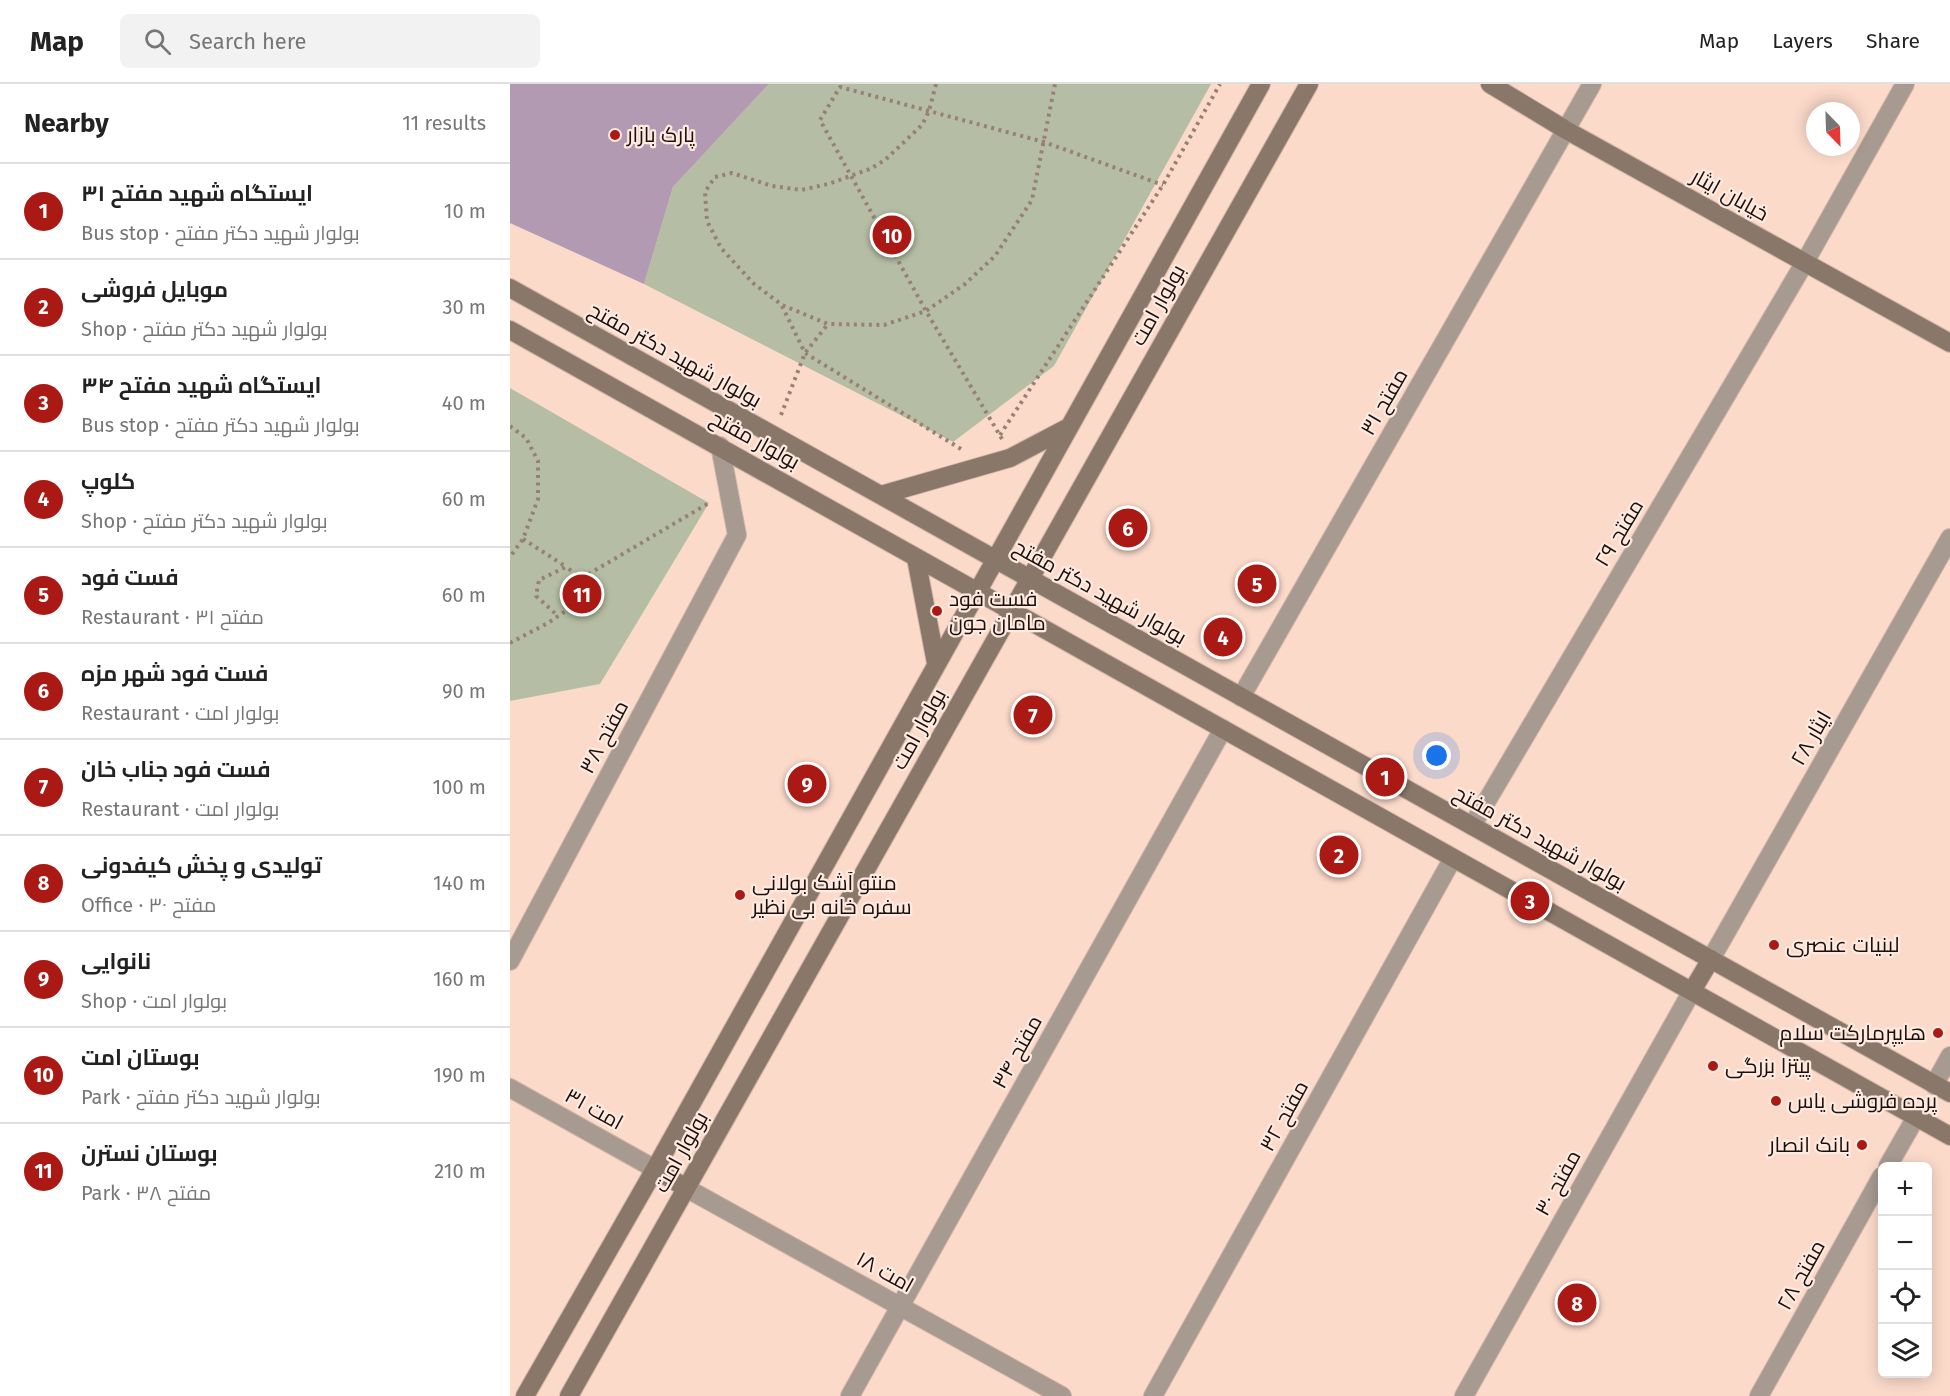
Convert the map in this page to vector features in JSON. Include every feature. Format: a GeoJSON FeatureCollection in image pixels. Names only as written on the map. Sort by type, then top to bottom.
{"type":"FeatureCollection","features":[{"type":"Feature","properties":{"kind":"main road","name":"بولوار امت"},"geometry":{"type":"LineString","coordinates":[[525,1396],[655,1169],[1261,84]]}},
{"type":"Feature","properties":{"kind":"main road","name":"بولوار امت"},"geometry":{"type":"LineString","coordinates":[[569,1396],[1308,84]]}},
{"type":"Feature","properties":{"kind":"main road","name":"خیابان ایثار"},"geometry":{"type":"LineString","coordinates":[[1490,84],[1566,130],[1950,343]]}},
{"type":"Feature","properties":{"kind":"main road","name":"بولوار شهید دکتر مفتح"},"geometry":{"type":"LineString","coordinates":[[510,288],[1942,1089]]}},
{"type":"Feature","properties":{"kind":"main road","name":"بولوار مفتح"},"geometry":{"type":"LineString","coordinates":[[510,330],[976,591]]}},
{"type":"Feature","properties":{"kind":"main road"},"geometry":{"type":"LineString","coordinates":[[881,495],[1010,458],[1069,427]]}},
{"type":"Feature","properties":{"kind":"main road"},"geometry":{"type":"LineString","coordinates":[[916,558],[936,663]]}},
{"type":"Feature","properties":{"kind":"main road"},"geometry":{"type":"LineString","coordinates":[[976,591],[1950,1136]]}},
{"type":"Feature","properties":{"kind":"main road"},"geometry":{"type":"LineString","coordinates":[[1692,992],[1711,959]]}},
{"type":"Feature","properties":{"kind":"main road"},"geometry":{"type":"LineString","coordinates":[[655,1169],[686,1188]]}},
{"type":"Feature","properties":{"kind":"street","name":"مفتح ۳۱"},"geometry":{"type":"LineString","coordinates":[[1241,697],[1592,84]]}},
{"type":"Feature","properties":{"kind":"street","name":"مفتح ۲۹"},"geometry":{"type":"LineString","coordinates":[[1472,826],[1805,262],[1905,84]]}},
{"type":"Feature","properties":{"kind":"street"},"geometry":{"type":"LineString","coordinates":[[720,446],[729,494]]}},
{"type":"Feature","properties":{"kind":"street","name":"مفتح ۳۸"},"geometry":{"type":"LineString","coordinates":[[510,961],[737,535],[729,494]]}},
{"type":"Feature","properties":{"kind":"street","name":"ایثار ۲۸"},"geometry":{"type":"LineString","coordinates":[[1711,959],[1950,538]]}},
{"type":"Feature","properties":{"kind":"street","name":"مفتح ۳۴"},"geometry":{"type":"LineString","coordinates":[[850,1396],[1223,729]]}},
{"type":"Feature","properties":{"kind":"street","name":"مفتح ۳۲"},"geometry":{"type":"LineString","coordinates":[[1153,1396],[1454,858]]}},
{"type":"Feature","properties":{"kind":"street","name":"مفتح ۳۰"},"geometry":{"type":"LineString","coordinates":[[1464,1396],[1692,992]]}},
{"type":"Feature","properties":{"kind":"street"},"geometry":{"type":"LineString","coordinates":[[1942,1089],[1950,1056]]}},
{"type":"Feature","properties":{"kind":"street","name":"امت ۳۱"},"geometry":{"type":"LineString","coordinates":[[510,1088],[655,1169]]}},
{"type":"Feature","properties":{"kind":"street"},"geometry":{"type":"LineString","coordinates":[[1891,1162],[1916,1117]]}},
{"type":"Feature","properties":{"kind":"street","name":"مفتح ۲۸"},"geometry":{"type":"LineString","coordinates":[[1759,1396],[1878,1183]]}},
{"type":"Feature","properties":{"kind":"street","name":"امت ۱۸"},"geometry":{"type":"LineString","coordinates":[[686,1188],[1062,1396]]}},
{"type":"Feature","properties":{"kind":"path"},"geometry":{"type":"LineString","coordinates":[[936,84],[929,111],[922,124],[885,160],[870,169],[801,190],[772,186],[732,173],[715,177],[705,192],[706,221],[721,248],[753,283],[782,305],[828,324],[884,325],[927,311],[965,284],[995,256],[1032,200],[1055,84]]}},
{"type":"Feature","properties":{"kind":"path"},"geometry":{"type":"LineString","coordinates":[[991,439],[1000,435],[1163,185],[1220,84]]}},
{"type":"Feature","properties":{"kind":"path"},"geometry":{"type":"LineString","coordinates":[[1000,435],[927,311],[820,120],[840,87],[1044,142],[1163,185]]}},
{"type":"Feature","properties":{"kind":"path"},"geometry":{"type":"LineString","coordinates":[[782,305],[805,353],[963,451]]}},
{"type":"Feature","properties":{"kind":"path"},"geometry":{"type":"LineString","coordinates":[[773,435],[805,353],[828,324]]}},
{"type":"Feature","properties":{"kind":"path"},"geometry":{"type":"LineString","coordinates":[[510,426],[526,438],[538,461],[538,499],[523,539],[510,557]]}},
{"type":"Feature","properties":{"kind":"path"},"geometry":{"type":"LineString","coordinates":[[582,578],[709,503],[729,494]]}},
{"type":"Feature","properties":{"kind":"path"},"geometry":{"type":"LineString","coordinates":[[510,643],[579,602],[586,589],[582,578],[523,539]]}},
{"type":"Feature","properties":{"kind":"path"},"geometry":{"type":"LineString","coordinates":[[558,616],[536,596],[537,588],[539,580],[566,567]]}},
{"type":"Feature","properties":{"kind":"green space"},"geometry":{"type":"Polygon","coordinates":[[[769,84],[1211,84],[1054,366],[953,442],[644,284],[673,187],[769,84]]]}},
{"type":"Feature","properties":{"kind":"green space"},"geometry":{"type":"Polygon","coordinates":[[[510,388],[709,503],[600,684],[510,701],[510,388]]]}},
{"type":"Feature","properties":{"kind":"building","name":"پارک بازار"},"geometry":{"type":"Polygon","coordinates":[[[510,84],[769,84],[673,187],[644,284],[510,223],[510,84]]]}},
{"type":"Feature","properties":{"kind":"place","name":"پارک بازار"},"geometry":{"type":"Point","coordinates":[615,135]}},
{"type":"Feature","properties":{"kind":"place","name":"بوستان امت"},"geometry":{"type":"Point","coordinates":[892,235]}},
{"type":"Feature","properties":{"kind":"place","name":"فست فود شهر مزه"},"geometry":{"type":"Point","coordinates":[1128,528]}},
{"type":"Feature","properties":{"kind":"place","name":"فست فود"},"geometry":{"type":"Point","coordinates":[1257,584]}},
{"type":"Feature","properties":{"kind":"place","name":"بوستان نسترن"},"geometry":{"type":"Point","coordinates":[582,594]}},
{"type":"Feature","properties":{"kind":"place","name":"فست فود مامان جون"},"geometry":{"type":"Point","coordinates":[937,611]}},
{"type":"Feature","properties":{"kind":"place","name":"کلوپ"},"geometry":{"type":"Point","coordinates":[1223,637]}},
{"type":"Feature","properties":{"kind":"place","name":"فست فود جناب خان"},"geometry":{"type":"Point","coordinates":[1033,715]}},
{"type":"Feature","properties":{"kind":"place","name":"ایستگاه شهید مفتح ۳۱"},"geometry":{"type":"Point","coordinates":[1385,777]}},
{"type":"Feature","properties":{"kind":"place","name":"نانوایی"},"geometry":{"type":"Point","coordinates":[807,784]}},
{"type":"Feature","properties":{"kind":"place","name":"موبایل فروشی"},"geometry":{"type":"Point","coordinates":[1339,855]}},
{"type":"Feature","properties":{"kind":"place","name":"منتو آشک بولانی سفره خانه بی نظیر"},"geometry":{"type":"Point","coordinates":[740,895]}},
{"type":"Feature","properties":{"kind":"place","name":"ایستگاه شهید مفتح ۳۴"},"geometry":{"type":"Point","coordinates":[1530,901]}},
{"type":"Feature","properties":{"kind":"place","name":"لبنیات عنصری"},"geometry":{"type":"Point","coordinates":[1774,945]}},
{"type":"Feature","properties":{"kind":"place","name":"هایپرمارکت سلام"},"geometry":{"type":"Point","coordinates":[1938,1033]}},
{"type":"Feature","properties":{"kind":"place","name":"پیتزا بزرگی"},"geometry":{"type":"Point","coordinates":[1713,1066]}},
{"type":"Feature","properties":{"kind":"place","name":"پرده فروشی یاس"},"geometry":{"type":"Point","coordinates":[1776,1101]}},
{"type":"Feature","properties":{"kind":"place","name":"بانک انصار"},"geometry":{"type":"Point","coordinates":[1862,1145]}},
{"type":"Feature","properties":{"kind":"place","name":"تولیدی و پخش کیفدونی"},"geometry":{"type":"Point","coordinates":[1577,1303]}}]}
